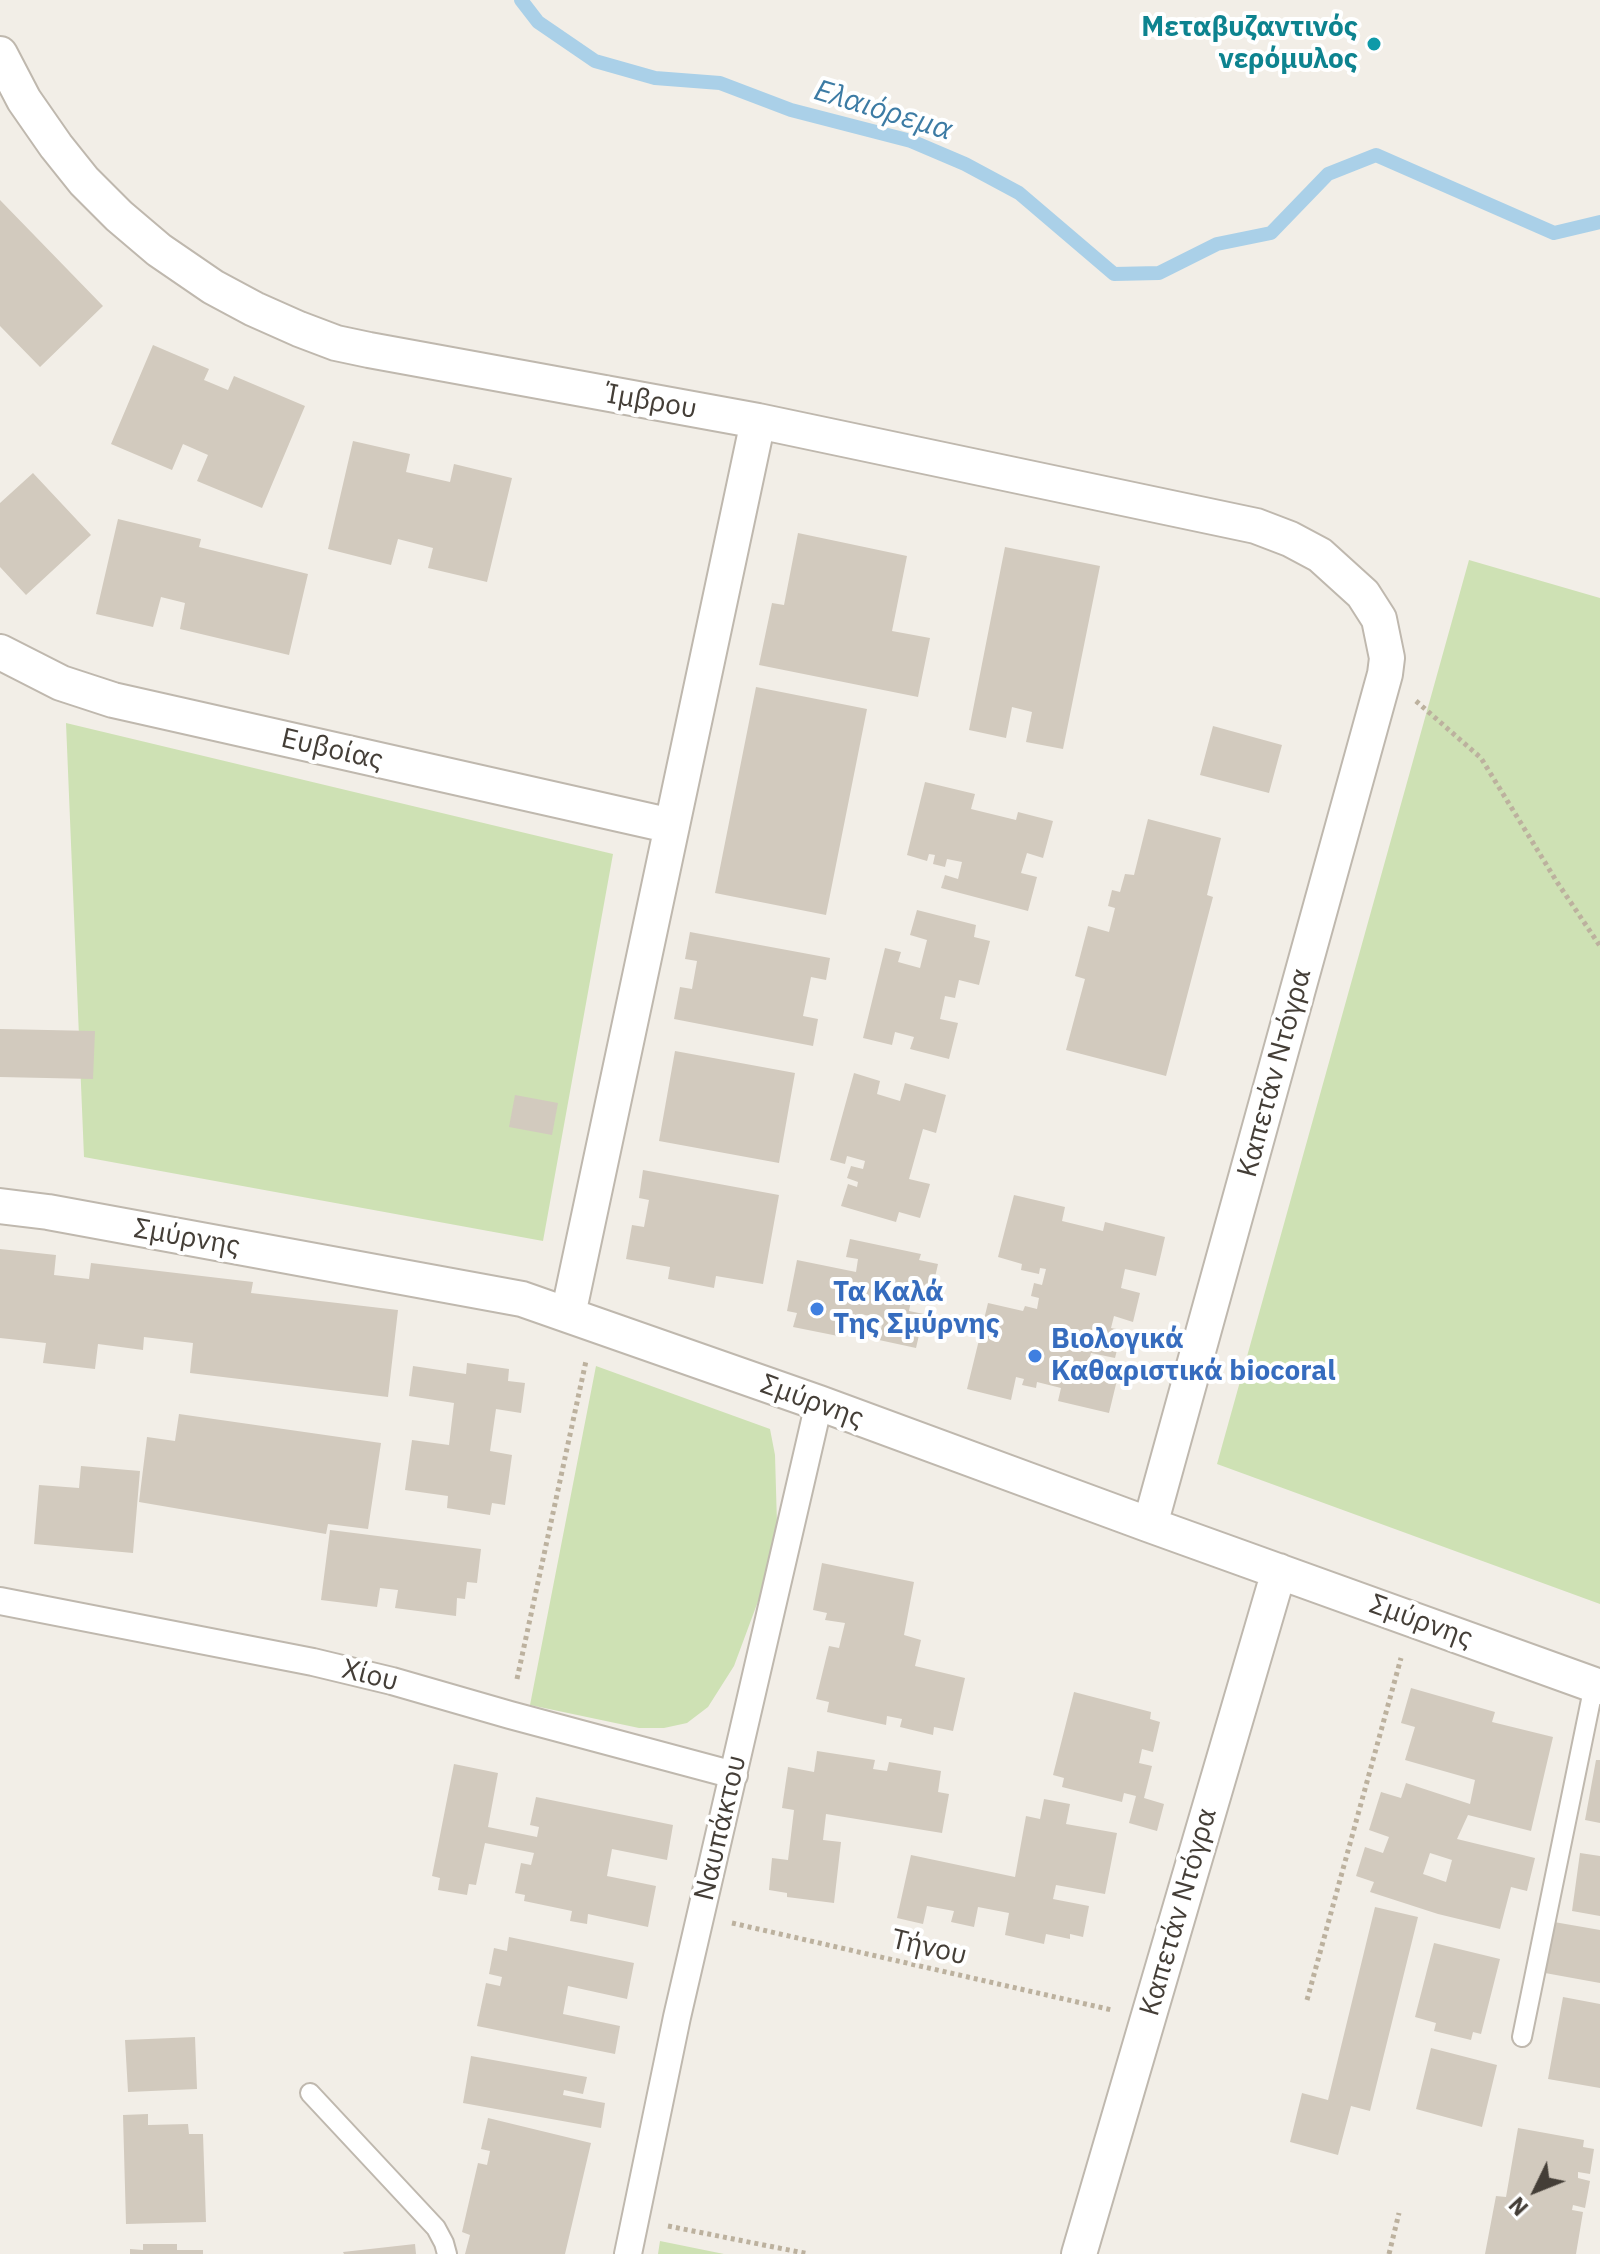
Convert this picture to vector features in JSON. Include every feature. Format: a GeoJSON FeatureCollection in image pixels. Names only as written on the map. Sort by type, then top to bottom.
{"type":"FeatureCollection","features":[{"type":"Feature","properties":{"kind":"street","name":"Ίμβρου"},"geometry":{"type":"LineString","coordinates":[[4,73],[70,165],[119,216],[159,250],[195,275],[267,316],[321,338],[360,349],[758,421],[1256,526],[1320,555],[1363,594],[1379,619]]}},
{"type":"Feature","properties":{"kind":"street"},"geometry":{"type":"LineString","coordinates":[[581,1320],[672,826],[758,421]]}},
{"type":"Feature","properties":{"kind":"street","name":"Καπετάν Ντόγρα"},"geometry":{"type":"LineString","coordinates":[[1150,1525],[1385,674],[1387,658],[1379,619]]}},
{"type":"Feature","properties":{"kind":"street","name":"Ευβοίας"},"geometry":{"type":"LineString","coordinates":[[0,652],[61,683],[113,700],[672,826]]}},
{"type":"Feature","properties":{"kind":"street","name":"Σμύρνης"},"geometry":{"type":"LineString","coordinates":[[0,1206],[48,1212],[522,1299],[819,1403],[1597,1686]]}},
{"type":"Feature","properties":{"kind":"street","name":"Ναυπάκτου"},"geometry":{"type":"LineString","coordinates":[[628,2254],[701,1916],[819,1403]]}},
{"type":"Feature","properties":{"kind":"street","name":"Καπετάν Ντόγρα"},"geometry":{"type":"LineString","coordinates":[[1079,2254],[1279,1571]]}},
{"type":"Feature","properties":{"kind":"street","name":"Χίου"},"geometry":{"type":"LineString","coordinates":[[0,1601],[313,1662],[734,1775]]}},
{"type":"Feature","properties":{"kind":"lane"},"geometry":{"type":"LineString","coordinates":[[1522,2037],[1597,1686]]}},
{"type":"Feature","properties":{"kind":"lane"},"geometry":{"type":"LineString","coordinates":[[310,2093],[436,2228],[447,2254]]}},
{"type":"Feature","properties":{"kind":"path"},"geometry":{"type":"LineString","coordinates":[[1385,674],[1481,758],[1600,946]]}},
{"type":"Feature","properties":{"kind":"path"},"geometry":{"type":"LineString","coordinates":[[510,1715],[581,1320]]}},
{"type":"Feature","properties":{"kind":"path"},"geometry":{"type":"LineString","coordinates":[[1307,2000],[1411,1618]]}},
{"type":"Feature","properties":{"kind":"path","name":"Τήνου"},"geometry":{"type":"LineString","coordinates":[[701,1916],[1148,2019]]}},
{"type":"Feature","properties":{"kind":"path"},"geometry":{"type":"LineString","coordinates":[[1389,2254],[1399,2213]]}},
{"type":"Feature","properties":{"kind":"path"},"geometry":{"type":"LineString","coordinates":[[635,2219],[809,2254]]}},
{"type":"Feature","properties":{"kind":"green space"},"geometry":{"type":"Polygon","coordinates":[[[1469,560],[1600,598],[1600,1604],[1217,1464],[1469,560]]]}},
{"type":"Feature","properties":{"kind":"green space"},"geometry":{"type":"Polygon","coordinates":[[[66,723],[613,854],[543,1241],[84,1157],[66,723]]]}},
{"type":"Feature","properties":{"kind":"green space"},"geometry":{"type":"Polygon","coordinates":[[[596,1366],[770,1429],[775,1455],[777,1524],[760,1596],[734,1666],[708,1707],[687,1723],[664,1728],[639,1728],[530,1705],[596,1366]]]}},
{"type":"Feature","properties":{"kind":"green space"},"geometry":{"type":"Polygon","coordinates":[[[660,2241],[724,2254],[658,2254],[660,2241]]]}},
{"type":"Feature","properties":{"kind":"building"},"geometry":{"type":"Polygon","coordinates":[[[0,200],[103,306],[40,367],[0,326],[0,200]]]}},
{"type":"Feature","properties":{"kind":"building"},"geometry":{"type":"Polygon","coordinates":[[[153,345],[209,369],[204,380],[228,390],[234,376],[305,406],[262,508],[197,481],[208,455],[183,444],[172,470],[111,444],[153,345]]]}},
{"type":"Feature","properties":{"kind":"building"},"geometry":{"type":"Polygon","coordinates":[[[353,441],[410,454],[406,472],[450,482],[454,464],[512,478],[487,582],[428,568],[433,548],[398,539],[391,565],[328,549],[353,441]]]}},
{"type":"Feature","properties":{"kind":"building"},"geometry":{"type":"Polygon","coordinates":[[[33,473],[91,535],[26,595],[0,567],[0,503],[33,473]]]}},
{"type":"Feature","properties":{"kind":"building"},"geometry":{"type":"Polygon","coordinates":[[[118,519],[201,539],[199,547],[308,574],[289,655],[180,629],[185,603],[161,597],[153,627],[96,614],[118,519]]]}},
{"type":"Feature","properties":{"kind":"building"},"geometry":{"type":"Polygon","coordinates":[[[798,533],[907,556],[892,631],[930,638],[918,697],[759,665],[772,603],[784,605],[798,533]]]}},
{"type":"Feature","properties":{"kind":"building"},"geometry":{"type":"Polygon","coordinates":[[[1005,547],[1100,566],[1063,749],[1026,742],[1032,712],[1012,707],[1006,738],[969,730],[1005,547]]]}},
{"type":"Feature","properties":{"kind":"building"},"geometry":{"type":"Polygon","coordinates":[[[756,687],[867,709],[826,915],[715,893],[756,687]]]}},
{"type":"Feature","properties":{"kind":"building"},"geometry":{"type":"Polygon","coordinates":[[[1213,726],[1282,745],[1269,793],[1200,775],[1213,726]]]}},
{"type":"Feature","properties":{"kind":"building"},"geometry":{"type":"Polygon","coordinates":[[[925,782],[975,794],[971,809],[1016,820],[1018,812],[1053,821],[1043,858],[1027,853],[1021,873],[1037,877],[1028,911],[941,888],[945,875],[958,879],[962,862],[947,859],[945,867],[933,864],[935,855],[929,854],[927,861],[907,855],[925,782]]]}},
{"type":"Feature","properties":{"kind":"building"},"geometry":{"type":"Polygon","coordinates":[[[1148,819],[1221,838],[1207,895],[1213,897],[1166,1076],[1066,1050],[1085,979],[1075,976],[1088,926],[1109,932],[1115,908],[1108,906],[1112,890],[1120,892],[1125,874],[1134,875],[1148,819]]]}},
{"type":"Feature","properties":{"kind":"building"},"geometry":{"type":"Polygon","coordinates":[[[917,910],[976,925],[974,937],[990,941],[979,985],[959,980],[955,998],[945,996],[940,1019],[958,1023],[949,1059],[910,1049],[914,1037],[895,1032],[892,1045],[863,1038],[885,948],[901,952],[898,962],[920,968],[927,940],[910,935],[917,910]]]}},
{"type":"Feature","properties":{"kind":"building"},"geometry":{"type":"Polygon","coordinates":[[[690,932],[830,958],[826,980],[811,977],[803,1016],[818,1019],[813,1046],[674,1019],[680,987],[692,989],[697,961],[685,959],[690,932]]]}},
{"type":"Feature","properties":{"kind":"building"},"geometry":{"type":"Polygon","coordinates":[[[0,1029],[95,1031],[93,1079],[0,1077],[0,1029]]]}},
{"type":"Feature","properties":{"kind":"building"},"geometry":{"type":"Polygon","coordinates":[[[675,1051],[795,1073],[779,1163],[659,1141],[675,1051]]]}},
{"type":"Feature","properties":{"kind":"building"},"geometry":{"type":"Polygon","coordinates":[[[854,1073],[880,1081],[877,1094],[900,1101],[905,1083],[946,1095],[936,1133],[923,1129],[909,1179],[930,1184],[920,1218],[899,1212],[896,1222],[841,1206],[848,1184],[857,1187],[858,1182],[847,1178],[851,1166],[863,1169],[865,1161],[847,1156],[845,1164],[830,1160],[854,1073]]]}},
{"type":"Feature","properties":{"kind":"building"},"geometry":{"type":"Polygon","coordinates":[[[515,1095],[558,1103],[552,1135],[509,1127],[515,1095]]]}},
{"type":"Feature","properties":{"kind":"building"},"geometry":{"type":"Polygon","coordinates":[[[643,1170],[779,1195],[763,1284],[716,1276],[714,1288],[668,1279],[670,1267],[626,1259],[632,1225],[644,1227],[649,1200],[639,1198],[643,1170]]]}},
{"type":"Feature","properties":{"kind":"building"},"geometry":{"type":"Polygon","coordinates":[[[1014,1195],[1065,1207],[1062,1221],[1103,1231],[1105,1222],[1165,1237],[1156,1276],[1125,1269],[1121,1288],[1140,1293],[1133,1322],[1114,1316],[1111,1328],[1122,1330],[1115,1358],[1091,1353],[1086,1372],[1117,1380],[1109,1413],[1058,1401],[1061,1388],[1037,1382],[1036,1388],[1022,1385],[1024,1379],[1016,1377],[1011,1400],[967,1389],[988,1303],[1023,1311],[1025,1306],[1037,1309],[1039,1298],[1031,1296],[1034,1283],[1042,1285],[1046,1269],[1040,1268],[1039,1274],[1021,1270],[1022,1264],[998,1257],[1014,1195]]]}},
{"type":"Feature","properties":{"kind":"building"},"geometry":{"type":"Polygon","coordinates":[[[850,1239],[921,1254],[919,1260],[938,1264],[931,1295],[913,1291],[909,1311],[924,1314],[916,1348],[879,1340],[883,1319],[861,1314],[859,1328],[846,1325],[849,1312],[844,1310],[838,1336],[793,1327],[797,1313],[787,1311],[797,1260],[856,1272],[858,1259],[846,1257],[850,1239]]]}},
{"type":"Feature","properties":{"kind":"building"},"geometry":{"type":"Polygon","coordinates":[[[0,1249],[56,1255],[54,1275],[89,1279],[91,1263],[253,1282],[251,1293],[398,1310],[388,1397],[190,1373],[193,1343],[144,1337],[143,1350],[98,1344],[95,1369],[43,1363],[46,1343],[0,1338],[0,1249]]]}},
{"type":"Feature","properties":{"kind":"building"},"geometry":{"type":"Polygon","coordinates":[[[467,1363],[509,1369],[508,1381],[525,1383],[521,1413],[496,1409],[490,1451],[512,1455],[505,1505],[492,1503],[490,1515],[447,1508],[448,1496],[405,1490],[412,1440],[449,1445],[454,1403],[409,1396],[413,1366],[466,1374],[467,1363]]]}},
{"type":"Feature","properties":{"kind":"building"},"geometry":{"type":"Polygon","coordinates":[[[179,1414],[381,1443],[368,1529],[328,1524],[326,1534],[139,1502],[147,1437],[175,1441],[179,1414]]]}},
{"type":"Feature","properties":{"kind":"building"},"geometry":{"type":"Polygon","coordinates":[[[81,1466],[140,1471],[133,1553],[34,1544],[39,1485],[79,1488],[81,1466]]]}},
{"type":"Feature","properties":{"kind":"building"},"geometry":{"type":"Polygon","coordinates":[[[330,1530],[481,1549],[477,1583],[467,1582],[465,1599],[457,1598],[456,1616],[395,1608],[398,1590],[380,1588],[377,1607],[321,1600],[330,1530]]]}},
{"type":"Feature","properties":{"kind":"building"},"geometry":{"type":"Polygon","coordinates":[[[822,1563],[914,1582],[904,1635],[921,1640],[915,1666],[965,1678],[953,1731],[934,1727],[933,1735],[900,1727],[902,1719],[887,1716],[886,1725],[827,1712],[829,1702],[816,1699],[829,1646],[839,1648],[845,1623],[825,1620],[827,1613],[813,1610],[822,1563]]]}},
{"type":"Feature","properties":{"kind":"building"},"geometry":{"type":"Polygon","coordinates":[[[1411,1688],[1495,1712],[1492,1722],[1553,1737],[1531,1831],[1468,1815],[1457,1839],[1535,1858],[1527,1891],[1511,1887],[1500,1929],[1438,1914],[1370,1892],[1374,1882],[1356,1876],[1365,1847],[1383,1853],[1389,1837],[1369,1830],[1381,1792],[1401,1798],[1406,1783],[1470,1804],[1475,1780],[1405,1760],[1415,1727],[1401,1723],[1411,1688]],[[1430,1853],[1423,1874],[1446,1882],[1452,1860],[1430,1853]]]}},
{"type":"Feature","properties":{"kind":"building"},"geometry":{"type":"Polygon","coordinates":[[[1074,1692],[1151,1712],[1150,1719],[1160,1722],[1153,1752],[1142,1749],[1139,1763],[1152,1766],[1144,1798],[1164,1804],[1157,1831],[1129,1823],[1136,1796],[1124,1793],[1122,1802],[1062,1787],[1064,1778],[1053,1775],[1074,1692]]]}},
{"type":"Feature","properties":{"kind":"building"},"geometry":{"type":"Polygon","coordinates":[[[817,1751],[875,1760],[873,1769],[887,1771],[889,1762],[941,1771],[938,1792],[949,1794],[942,1833],[826,1814],[823,1840],[841,1842],[834,1903],[787,1897],[787,1893],[769,1890],[772,1858],[788,1860],[794,1810],[782,1808],[788,1767],[814,1772],[817,1751]]]}},
{"type":"Feature","properties":{"kind":"building"},"geometry":{"type":"Polygon","coordinates":[[[1596,1760],[1600,1760],[1600,1823],[1585,1820],[1596,1760]]]}},
{"type":"Feature","properties":{"kind":"building"},"geometry":{"type":"Polygon","coordinates":[[[454,1764],[498,1773],[488,1827],[537,1837],[539,1827],[530,1825],[536,1797],[673,1825],[667,1860],[612,1849],[607,1876],[656,1886],[648,1927],[588,1914],[587,1924],[570,1921],[572,1911],[524,1901],[525,1895],[515,1893],[521,1863],[531,1865],[534,1853],[485,1843],[476,1885],[469,1884],[467,1895],[438,1890],[440,1878],[432,1876],[454,1764]]]}},
{"type":"Feature","properties":{"kind":"building"},"geometry":{"type":"Polygon","coordinates":[[[1044,1799],[1070,1804],[1066,1824],[1117,1833],[1105,1894],[1056,1885],[1053,1899],[1089,1906],[1083,1937],[1070,1934],[1070,1939],[1046,1934],[1044,1944],[1005,1935],[1009,1913],[978,1907],[974,1927],[951,1922],[954,1911],[927,1906],[923,1924],[897,1918],[911,1855],[1015,1877],[1026,1816],[1040,1819],[1044,1799]]]}},
{"type":"Feature","properties":{"kind":"building"},"geometry":{"type":"Polygon","coordinates":[[[1580,1853],[1600,1856],[1600,1916],[1572,1911],[1580,1853]]]}},
{"type":"Feature","properties":{"kind":"building"},"geometry":{"type":"Polygon","coordinates":[[[1375,1907],[1418,1917],[1370,2111],[1351,2106],[1338,2155],[1290,2142],[1302,2093],[1328,2100],[1375,1907]]]}},
{"type":"Feature","properties":{"kind":"building"},"geometry":{"type":"Polygon","coordinates":[[[1554,1922],[1600,1930],[1600,1983],[1545,1973],[1554,1922]]]}},
{"type":"Feature","properties":{"kind":"building"},"geometry":{"type":"Polygon","coordinates":[[[509,1937],[634,1963],[627,1999],[568,1986],[563,2014],[620,2026],[615,2054],[477,2026],[486,1983],[500,1986],[502,1977],[489,1974],[494,1948],[507,1951],[509,1937]]]}},
{"type":"Feature","properties":{"kind":"building"},"geometry":{"type":"Polygon","coordinates":[[[1434,1943],[1500,1959],[1481,2034],[1473,2032],[1471,2040],[1434,2031],[1436,2023],[1415,2017],[1434,1943]]]}},
{"type":"Feature","properties":{"kind":"building"},"geometry":{"type":"Polygon","coordinates":[[[1563,1997],[1600,2004],[1600,2088],[1548,2079],[1563,1997]]]}},
{"type":"Feature","properties":{"kind":"building"},"geometry":{"type":"Polygon","coordinates":[[[195,2037],[197,2089],[128,2092],[125,2040],[195,2037]]]}},
{"type":"Feature","properties":{"kind":"building"},"geometry":{"type":"Polygon","coordinates":[[[1431,2048],[1497,2065],[1482,2127],[1416,2109],[1431,2048]]]}},
{"type":"Feature","properties":{"kind":"building"},"geometry":{"type":"Polygon","coordinates":[[[471,2056],[587,2077],[583,2094],[564,2090],[563,2095],[605,2103],[601,2128],[463,2103],[471,2056]]]}},
{"type":"Feature","properties":{"kind":"building"},"geometry":{"type":"Polygon","coordinates":[[[148,2114],[148,2125],[188,2124],[189,2134],[203,2134],[206,2222],[126,2224],[123,2115],[148,2114]]]}},
{"type":"Feature","properties":{"kind":"building"},"geometry":{"type":"Polygon","coordinates":[[[488,2118],[591,2143],[565,2254],[465,2254],[470,2235],[462,2232],[478,2163],[487,2165],[490,2151],[481,2149],[488,2118]]]}},
{"type":"Feature","properties":{"kind":"building"},"geometry":{"type":"Polygon","coordinates":[[[1518,2128],[1584,2140],[1583,2147],[1594,2149],[1590,2174],[1578,2172],[1578,2178],[1590,2181],[1585,2208],[1573,2205],[1572,2210],[1583,2212],[1576,2254],[1485,2254],[1496,2196],[1506,2197],[1518,2128]]]}},
{"type":"Feature","properties":{"kind":"building"},"geometry":{"type":"Polygon","coordinates":[[[143,2244],[177,2244],[177,2250],[203,2250],[203,2254],[130,2254],[130,2249],[143,2250],[143,2244]]]}},
{"type":"Feature","properties":{"kind":"building"},"geometry":{"type":"Polygon","coordinates":[[[415,2244],[416,2254],[343,2252],[415,2244]]]}},
{"type":"Feature","properties":{"kind":"waterway","name":"Ελαιόρεμα"},"geometry":{"type":"LineString","coordinates":[[521,0],[538,22],[595,61],[655,78],[720,83],[791,110],[911,141],[965,164],[1019,193],[1114,274],[1159,273],[1217,244],[1271,233],[1328,174],[1376,155],[1554,233],[1600,222]]}},
{"type":"Feature","properties":{"kind":"place","name":"Μεταβυζαντινός νερόμυλος"},"geometry":{"type":"Point","coordinates":[1374,44]}},
{"type":"Feature","properties":{"kind":"place","name":"Τα Καλά Της Σμύρνης"},"geometry":{"type":"Point","coordinates":[817,1309]}},
{"type":"Feature","properties":{"kind":"place","name":"Βιολογικά Καθαριστικά biocoral"},"geometry":{"type":"Point","coordinates":[1035,1356]}}]}
